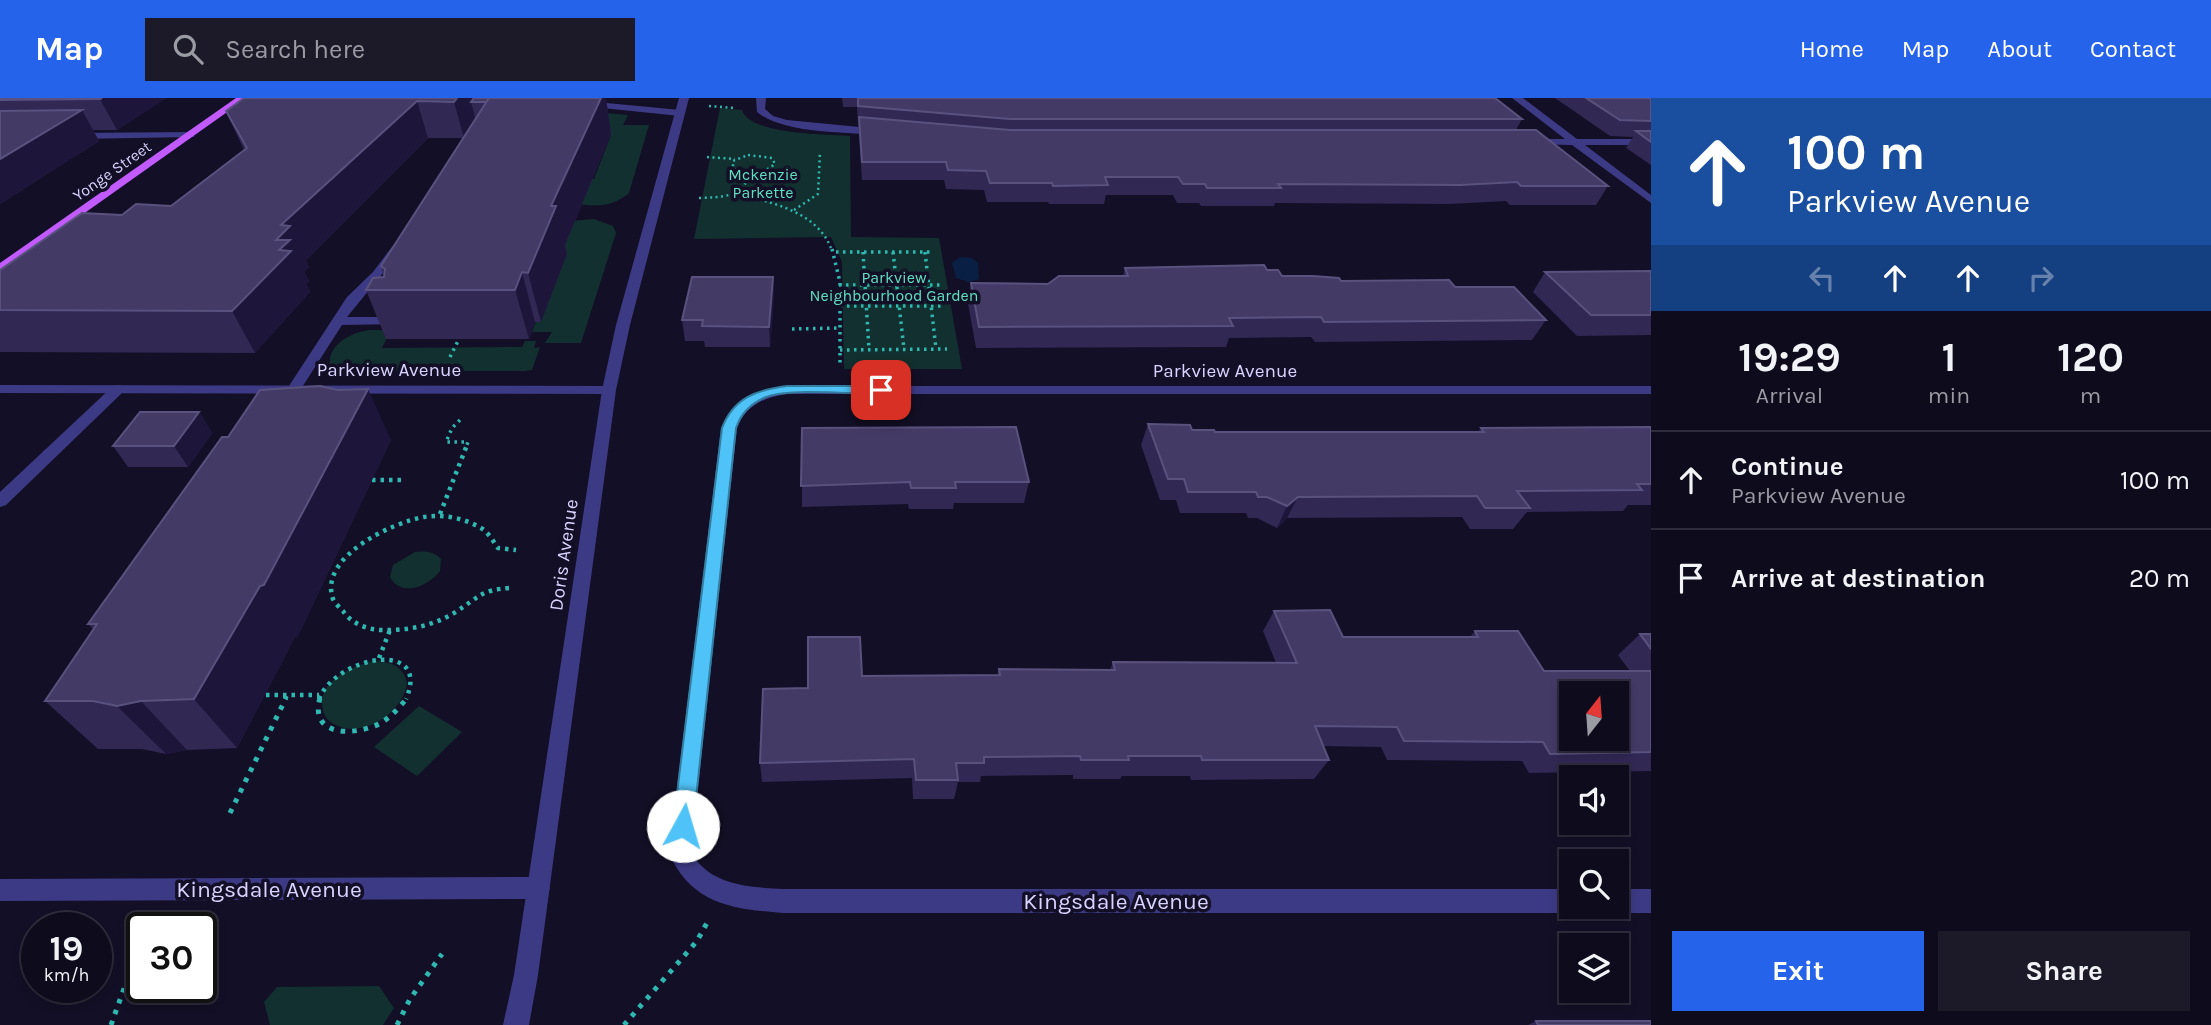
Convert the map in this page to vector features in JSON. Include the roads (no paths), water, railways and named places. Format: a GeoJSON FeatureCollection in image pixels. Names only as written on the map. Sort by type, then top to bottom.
{"type":"FeatureCollection","features":[{"type":"Feature","properties":{"kind":"main road","name":"Yonge Street"},"geometry":{"type":"LineString","coordinates":[[0,269],[242,98]]}},
{"type":"Feature","properties":{"kind":"street"},"geometry":{"type":"LineString","coordinates":[[761,98],[760,110],[777,121],[890,133]]}},
{"type":"Feature","properties":{"kind":"street"},"geometry":{"type":"LineString","coordinates":[[1517,98],[1651,200]]}},
{"type":"Feature","properties":{"kind":"street"},"geometry":{"type":"LineString","coordinates":[[568,102],[682,105]]}},
{"type":"Feature","properties":{"kind":"street","name":"Doris Avenue"},"geometry":{"type":"LineString","coordinates":[[516,1025],[609,390],[623,325],[682,105]]}},
{"type":"Feature","properties":{"kind":"street"},"geometry":{"type":"LineString","coordinates":[[56,136],[190,135]]}},
{"type":"Feature","properties":{"kind":"street"},"geometry":{"type":"LineString","coordinates":[[1524,142],[1651,142]]}},
{"type":"Feature","properties":{"kind":"street"},"geometry":{"type":"LineString","coordinates":[[294,389],[352,300],[384,267],[402,240]]}},
{"type":"Feature","properties":{"kind":"street"},"geometry":{"type":"LineString","coordinates":[[338,321],[396,321]]}},
{"type":"Feature","properties":{"kind":"street","name":"Parkview Avenue"},"geometry":{"type":"LineString","coordinates":[[0,389],[609,390]]}},
{"type":"Feature","properties":{"kind":"street"},"geometry":{"type":"LineString","coordinates":[[0,502],[118,389]]}},
{"type":"Feature","properties":{"kind":"street","name":"Parkview Avenue"},"geometry":{"type":"LineString","coordinates":[[680,853],[729,428],[737,411],[753,397],[775,391],[799,390],[1651,390]]}},
{"type":"Feature","properties":{"kind":"street","name":"Kingsdale Avenue"},"geometry":{"type":"LineString","coordinates":[[680,853],[685,866],[708,887],[740,898],[783,901],[1559,901]]}},
{"type":"Feature","properties":{"kind":"street","name":"Kingsdale Avenue"},"geometry":{"type":"LineString","coordinates":[[0,890],[538,888]]}},
{"type":"Feature","properties":{"kind":"street"},"geometry":{"type":"LineString","coordinates":[[1629,901],[1651,901]]}},
{"type":"Feature","properties":{"kind":"water"},"geometry":{"type":"Polygon","coordinates":[[[960,257],[972,258],[978,263],[979,279],[969,282],[956,278],[952,263],[960,257]]]}},
{"type":"Feature","properties":{"kind":"park label","name":"Mckenzie Parkette"},"geometry":{"type":"Point","coordinates":[763,183]}},
{"type":"Feature","properties":{"kind":"park label","name":"Parkview Neighbourhood Garden"},"geometry":{"type":"Point","coordinates":[894,286]}}]}
